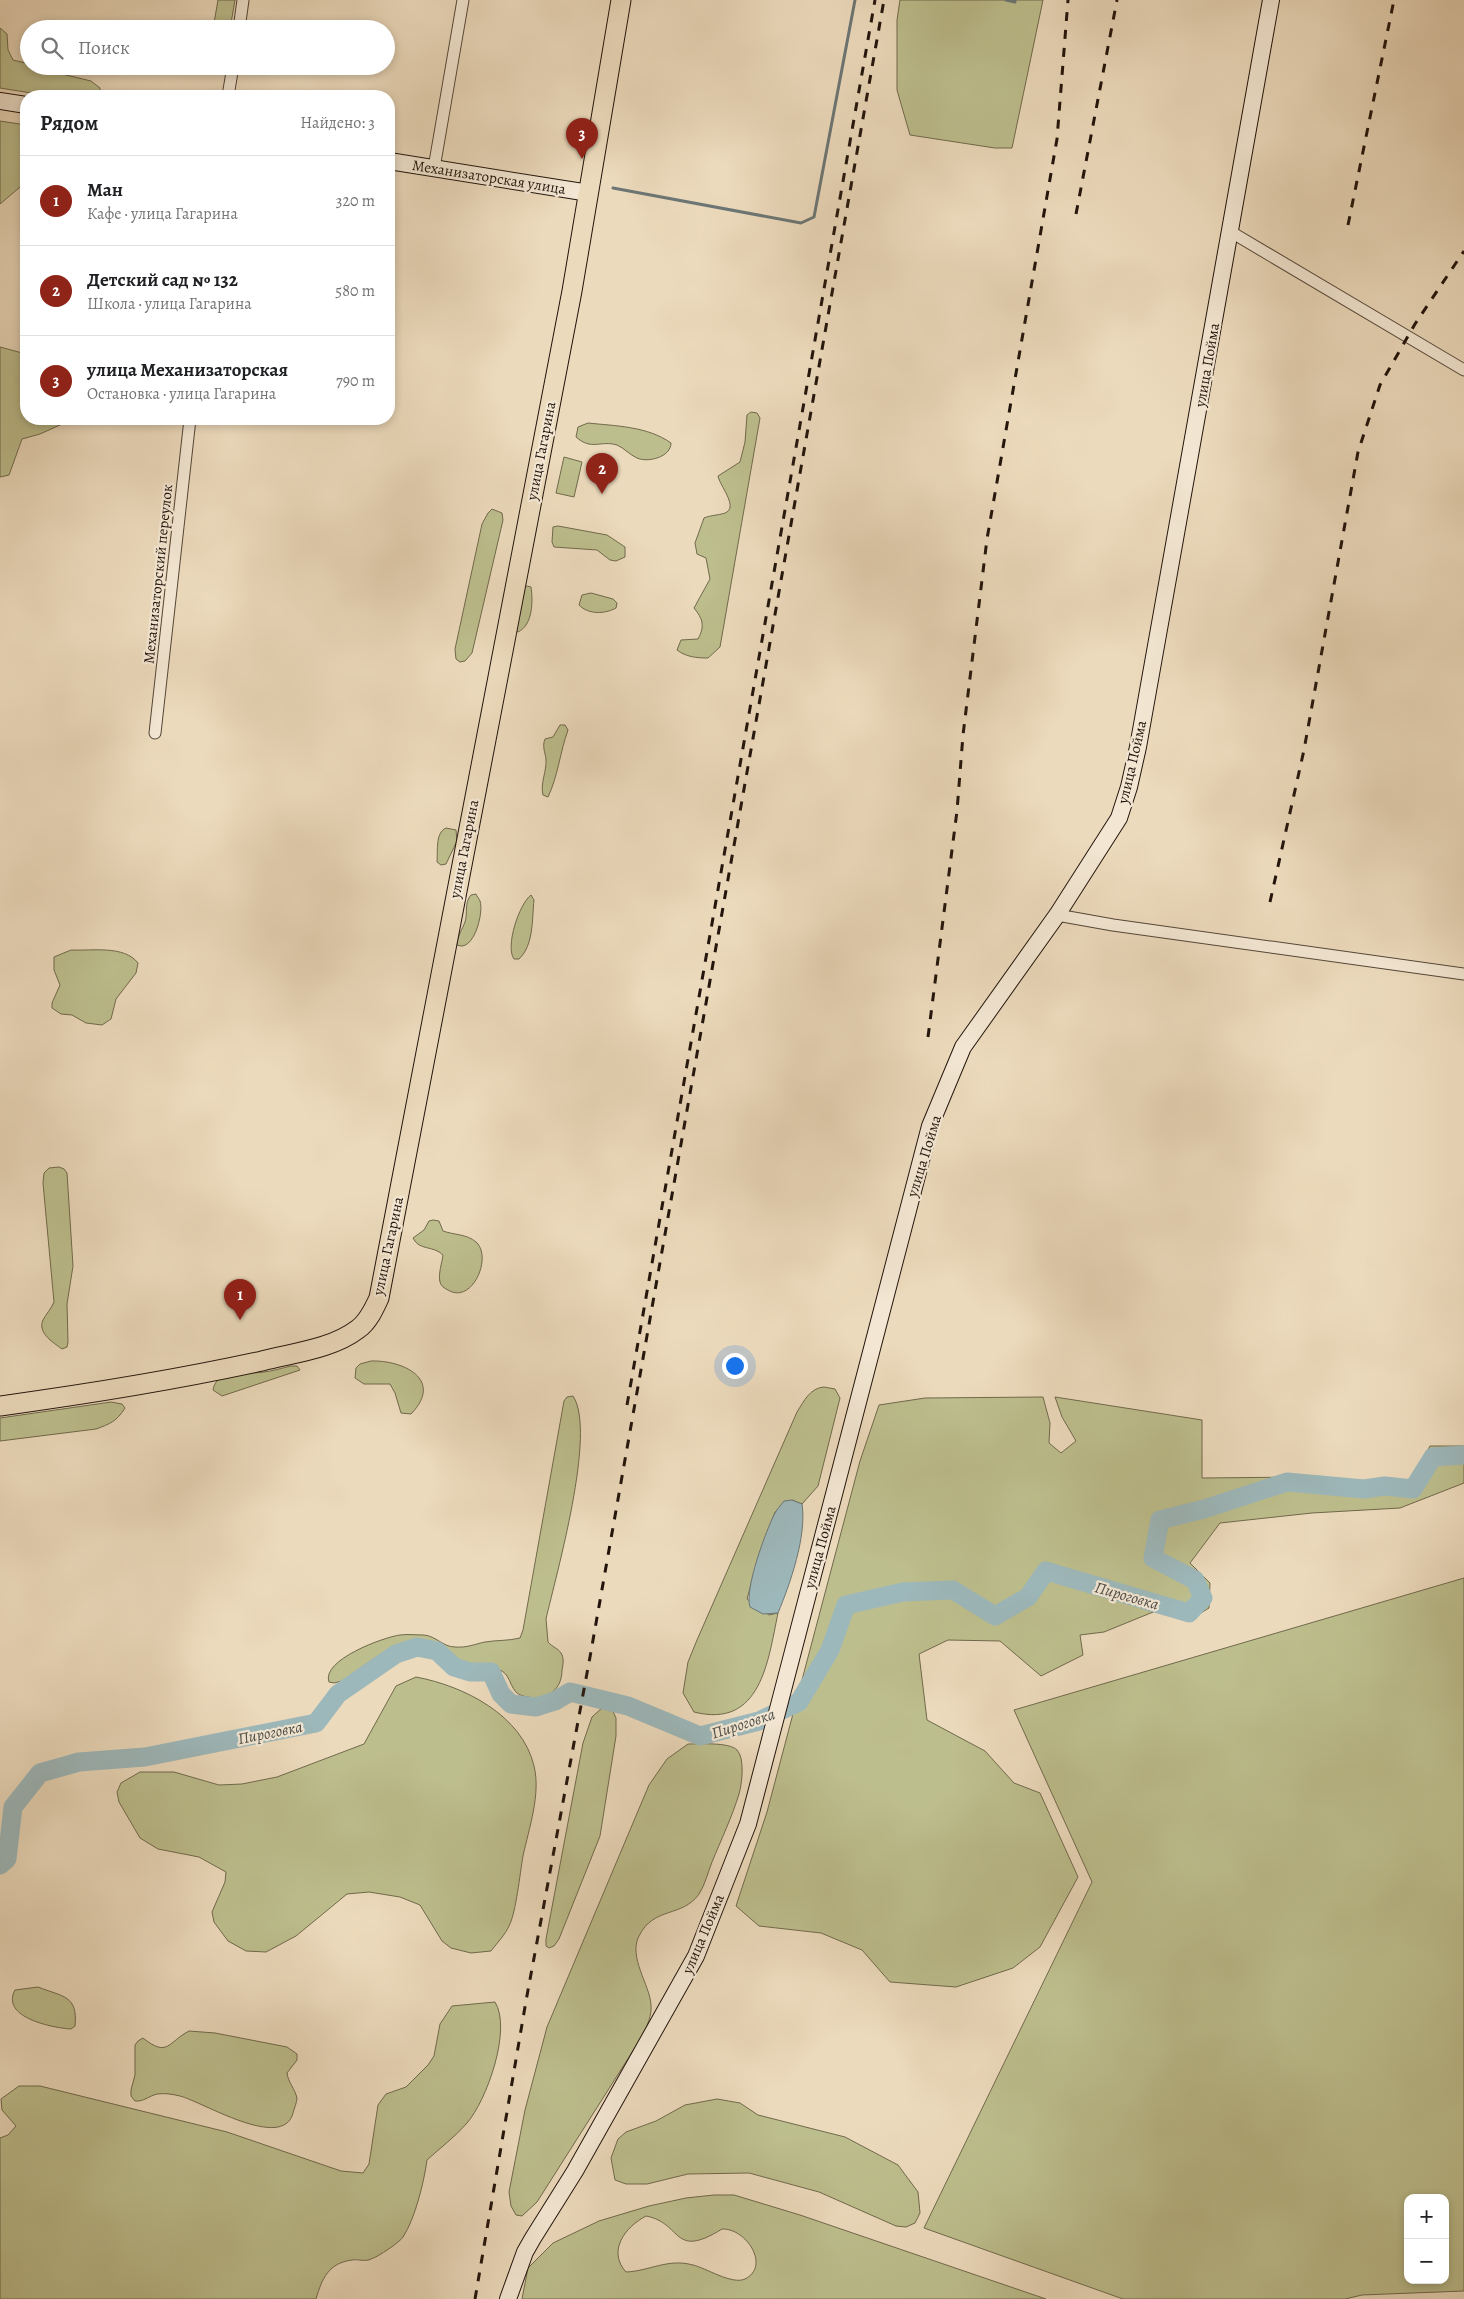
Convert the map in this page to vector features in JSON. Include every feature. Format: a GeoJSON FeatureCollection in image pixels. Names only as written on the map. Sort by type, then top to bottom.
{"type":"FeatureCollection","features":[{"type":"Feature","properties":{"kind":"main road","name":"улица Гагарина"},"geometry":{"type":"LineString","coordinates":[[0,1406],[89,1394],[206,1373],[336,1342],[359,1328],[374,1307],[383,1282],[590,193],[621,0]]}},
{"type":"Feature","properties":{"kind":"main road","name":"улица Пойма"},"geometry":{"type":"LineString","coordinates":[[508,2299],[532,2238],[575,2171],[696,1956],[748,1824],[930,1126],[963,1047],[1057,915],[1118,818],[1129,787],[1142,728],[1272,0]]}},
{"type":"Feature","properties":{"kind":"main road"},"geometry":{"type":"LineString","coordinates":[[0,101],[20,104]]}},
{"type":"Feature","properties":{"kind":"main road","name":"Механизаторская улица"},"geometry":{"type":"LineString","coordinates":[[395,163],[590,193]]}},
{"type":"Feature","properties":{"kind":"street"},"geometry":{"type":"LineString","coordinates":[[240,20],[243,0]]}},
{"type":"Feature","properties":{"kind":"street"},"geometry":{"type":"LineString","coordinates":[[434,168],[462,0]]}},
{"type":"Feature","properties":{"kind":"street"},"geometry":{"type":"LineString","coordinates":[[229,90],[232,75]]}},
{"type":"Feature","properties":{"kind":"street"},"geometry":{"type":"LineString","coordinates":[[1231,232],[1464,370]]}},
{"type":"Feature","properties":{"kind":"street","name":"Механизаторский переулок"},"geometry":{"type":"LineString","coordinates":[[155,733],[189,425]]}},
{"type":"Feature","properties":{"kind":"street"},"geometry":{"type":"LineString","coordinates":[[1057,915],[1113,925],[1464,974]]}},
{"type":"Feature","properties":{"kind":"green space"},"geometry":{"type":"Polygon","coordinates":[[[218,0],[235,0],[232,20],[215,20],[218,0]]]}},
{"type":"Feature","properties":{"kind":"green space"},"geometry":{"type":"Polygon","coordinates":[[[900,0],[1043,0],[1012,148],[995,148],[910,135],[897,90],[897,20],[900,0]]]}},
{"type":"Feature","properties":{"kind":"green space"},"geometry":{"type":"Polygon","coordinates":[[[0,28],[7,34],[8,50],[13,60],[20,62],[20,75],[66,75],[91,81],[100,90],[20,91],[0,88],[0,28]]]}},
{"type":"Feature","properties":{"kind":"green space"},"geometry":{"type":"Polygon","coordinates":[[[0,121],[20,124],[20,187],[0,204],[0,121]]]}},
{"type":"Feature","properties":{"kind":"green space"},"geometry":{"type":"Polygon","coordinates":[[[0,347],[20,352],[20,425],[60,425],[40,434],[22,439],[9,475],[0,477],[0,347]]]}},
{"type":"Feature","properties":{"kind":"green space"},"geometry":{"type":"Polygon","coordinates":[[[751,412],[757,413],[760,418],[720,647],[708,658],[692,657],[677,650],[681,640],[698,639],[702,630],[702,623],[694,608],[710,579],[706,558],[697,554],[695,543],[704,518],[725,513],[730,509],[729,500],[718,476],[740,462],[745,442],[747,415],[751,412]]]}},
{"type":"Feature","properties":{"kind":"green space"},"geometry":{"type":"Polygon","coordinates":[[[588,423],[620,426],[652,433],[671,443],[670,448],[658,458],[647,460],[637,458],[617,445],[587,443],[576,437],[578,427],[588,423]]]}},
{"type":"Feature","properties":{"kind":"green space"},"geometry":{"type":"Polygon","coordinates":[[[564,457],[582,462],[574,497],[556,493],[564,457]]]}},
{"type":"Feature","properties":{"kind":"green space"},"geometry":{"type":"Polygon","coordinates":[[[492,509],[502,513],[503,520],[472,653],[465,661],[460,662],[456,659],[455,649],[482,524],[492,509]]]}},
{"type":"Feature","properties":{"kind":"green space"},"geometry":{"type":"Polygon","coordinates":[[[558,526],[607,535],[625,547],[625,557],[616,561],[610,560],[597,550],[554,547],[552,542],[553,527],[558,526]]]}},
{"type":"Feature","properties":{"kind":"green space"},"geometry":{"type":"Polygon","coordinates":[[[522,585],[531,587],[532,606],[527,624],[518,632],[514,629],[522,585]]]}},
{"type":"Feature","properties":{"kind":"green space"},"geometry":{"type":"Polygon","coordinates":[[[591,593],[613,599],[617,603],[616,608],[607,611],[587,611],[579,605],[582,595],[591,593]]]}},
{"type":"Feature","properties":{"kind":"green space"},"geometry":{"type":"Polygon","coordinates":[[[560,725],[565,725],[568,730],[548,797],[543,795],[542,790],[546,764],[544,742],[545,739],[553,737],[560,725]]]}},
{"type":"Feature","properties":{"kind":"green space"},"geometry":{"type":"Polygon","coordinates":[[[446,828],[456,830],[457,841],[446,864],[441,865],[437,862],[438,843],[442,830],[446,828]]]}},
{"type":"Feature","properties":{"kind":"green space"},"geometry":{"type":"Polygon","coordinates":[[[476,894],[481,906],[479,922],[473,937],[468,943],[463,946],[457,945],[466,919],[469,898],[471,895],[476,894]]]}},
{"type":"Feature","properties":{"kind":"green space"},"geometry":{"type":"Polygon","coordinates":[[[531,895],[534,900],[530,939],[524,953],[519,959],[514,959],[511,945],[512,936],[522,907],[531,895]]]}},
{"type":"Feature","properties":{"kind":"green space"},"geometry":{"type":"Polygon","coordinates":[[[71,950],[116,951],[132,957],[138,963],[136,973],[116,999],[111,1019],[102,1025],[86,1023],[72,1015],[61,1014],[52,1008],[52,1003],[60,985],[54,970],[54,957],[71,950]]]}},
{"type":"Feature","properties":{"kind":"green space"},"geometry":{"type":"Polygon","coordinates":[[[59,1167],[67,1173],[73,1266],[67,1304],[68,1342],[67,1347],[62,1349],[47,1337],[42,1329],[43,1320],[54,1302],[43,1183],[44,1173],[49,1168],[59,1167]]]}},
{"type":"Feature","properties":{"kind":"green space"},"geometry":{"type":"Polygon","coordinates":[[[429,1221],[439,1221],[443,1231],[469,1237],[481,1249],[481,1268],[472,1285],[465,1291],[457,1293],[441,1285],[439,1276],[443,1255],[435,1250],[419,1245],[413,1238],[424,1230],[429,1221]]]}},
{"type":"Feature","properties":{"kind":"green space"},"geometry":{"type":"Polygon","coordinates":[[[371,1361],[396,1364],[416,1374],[422,1382],[423,1391],[420,1402],[411,1414],[401,1413],[390,1384],[364,1384],[355,1378],[356,1368],[360,1364],[371,1361]]]}},
{"type":"Feature","properties":{"kind":"green space"},"geometry":{"type":"Polygon","coordinates":[[[297,1366],[300,1370],[222,1396],[213,1390],[220,1378],[227,1375],[267,1372],[297,1366]]]}},
{"type":"Feature","properties":{"kind":"green space"},"geometry":{"type":"Polygon","coordinates":[[[824,1387],[835,1389],[840,1398],[818,1486],[802,1504],[792,1500],[775,1512],[758,1559],[747,1599],[769,1615],[778,1613],[765,1670],[757,1687],[747,1701],[734,1710],[716,1715],[694,1712],[683,1693],[688,1662],[797,1412],[811,1392],[824,1387]]]}},
{"type":"Feature","properties":{"kind":"green space"},"geometry":{"type":"Polygon","coordinates":[[[573,1396],[579,1414],[578,1471],[565,1539],[546,1619],[548,1642],[560,1651],[563,1658],[561,1678],[555,1689],[545,1696],[538,1698],[523,1696],[516,1692],[508,1677],[502,1671],[457,1662],[436,1649],[420,1644],[409,1644],[389,1650],[342,1681],[329,1682],[329,1674],[334,1666],[344,1658],[368,1645],[392,1637],[424,1635],[451,1647],[520,1638],[564,1401],[567,1397],[573,1396]]]}},
{"type":"Feature","properties":{"kind":"green space"},"geometry":{"type":"Polygon","coordinates":[[[1043,1397],[1050,1423],[1049,1443],[1061,1453],[1076,1441],[1062,1417],[1055,1397],[1202,1420],[1202,1478],[1301,1477],[1395,1485],[1413,1478],[1430,1446],[1464,1446],[1464,1483],[1400,1508],[1312,1513],[1220,1523],[1190,1563],[1210,1583],[1209,1608],[1188,1621],[1163,1608],[1104,1632],[1080,1635],[1083,1655],[1041,1676],[1000,1641],[948,1640],[919,1654],[927,1720],[985,1751],[1014,1783],[1040,1793],[1078,1877],[1040,1947],[1013,1968],[956,1987],[890,1982],[862,1950],[821,1933],[759,1926],[736,1906],[767,1812],[860,1461],[879,1405],[925,1398],[1043,1397]]]}},
{"type":"Feature","properties":{"kind":"green space"},"geometry":{"type":"Polygon","coordinates":[[[111,1402],[122,1404],[125,1408],[113,1422],[96,1429],[0,1441],[0,1418],[111,1402]]]}},
{"type":"Feature","properties":{"kind":"green space"},"geometry":{"type":"Polygon","coordinates":[[[1464,1578],[1464,2291],[1362,2295],[1345,2299],[1123,2299],[924,2228],[1092,1882],[1014,1710],[1464,1578]]]}},
{"type":"Feature","properties":{"kind":"green space"},"geometry":{"type":"Polygon","coordinates":[[[416,1677],[434,1681],[471,1696],[504,1718],[517,1732],[527,1748],[534,1766],[536,1788],[533,1811],[523,1856],[514,1912],[503,1936],[491,1951],[471,1953],[451,1948],[442,1941],[420,1905],[400,1897],[369,1892],[347,1894],[296,1936],[266,1952],[246,1951],[228,1941],[214,1922],[212,1912],[225,1882],[226,1872],[199,1857],[158,1849],[140,1838],[119,1802],[117,1792],[121,1783],[140,1772],[174,1772],[219,1785],[242,1784],[277,1777],[364,1744],[396,1686],[416,1677]]]}},
{"type":"Feature","properties":{"kind":"green space"},"geometry":{"type":"Polygon","coordinates":[[[603,1707],[611,1707],[616,1718],[616,1736],[600,1836],[559,1939],[554,1946],[549,1948],[546,1946],[546,1939],[583,1743],[592,1717],[603,1707]]]}},
{"type":"Feature","properties":{"kind":"green space"},"geometry":{"type":"Polygon","coordinates":[[[688,1744],[728,1746],[733,1747],[740,1754],[742,1778],[733,1811],[699,1894],[685,1906],[652,1920],[639,1936],[636,1944],[636,1953],[651,2005],[650,2017],[643,2035],[537,2202],[522,2216],[516,2215],[511,2206],[509,2192],[525,2110],[547,2027],[649,1785],[667,1759],[688,1744]]]}},
{"type":"Feature","properties":{"kind":"green space"},"geometry":{"type":"Polygon","coordinates":[[[38,1987],[61,1996],[71,2003],[74,2008],[75,2026],[71,2029],[42,2024],[31,2020],[15,2008],[12,2000],[15,1990],[38,1987]]]}},
{"type":"Feature","properties":{"kind":"green space"},"geometry":{"type":"Polygon","coordinates":[[[495,2002],[501,2029],[495,2064],[489,2082],[475,2112],[467,2123],[427,2160],[418,2200],[403,2237],[374,2258],[344,2262],[332,2268],[324,2278],[316,2299],[0,2299],[0,2138],[8,2135],[16,2126],[2,2110],[1,2099],[19,2086],[40,2086],[227,2132],[341,2171],[363,2173],[369,2164],[378,2105],[386,2094],[406,2087],[428,2065],[434,2056],[440,2024],[452,2006],[495,2002]]]}},
{"type":"Feature","properties":{"kind":"green space"},"geometry":{"type":"Polygon","coordinates":[[[189,2031],[215,2033],[287,2047],[297,2054],[297,2060],[287,2073],[297,2098],[293,2113],[286,2124],[274,2128],[258,2126],[171,2094],[157,2094],[141,2101],[135,2101],[131,2096],[131,2090],[135,2075],[135,2045],[138,2041],[143,2038],[151,2044],[163,2047],[168,2046],[189,2031]]]}},
{"type":"Feature","properties":{"kind":"green space"},"geometry":{"type":"Polygon","coordinates":[[[717,2099],[740,2103],[758,2115],[845,2137],[898,2165],[918,2192],[920,2213],[915,2223],[906,2227],[896,2226],[819,2192],[749,2173],[688,2174],[647,2184],[626,2184],[615,2180],[611,2158],[618,2139],[626,2132],[656,2121],[685,2105],[717,2099]]]}},
{"type":"Feature","properties":{"kind":"green space"},"geometry":{"type":"Polygon","coordinates":[[[734,2195],[800,2215],[1046,2299],[522,2299],[528,2268],[553,2243],[599,2221],[649,2206],[686,2198],[734,2195]],[[646,2216],[631,2226],[625,2233],[618,2248],[618,2256],[626,2272],[667,2264],[684,2263],[733,2280],[740,2280],[745,2279],[752,2273],[756,2266],[755,2257],[747,2241],[731,2230],[722,2229],[706,2238],[694,2241],[686,2240],[679,2237],[658,2220],[646,2216]]]}},
{"type":"Feature","properties":{"kind":"water"},"geometry":{"type":"Polygon","coordinates":[[[792,1500],[802,1504],[803,1517],[800,1545],[788,1588],[778,1613],[763,1614],[750,1607],[750,1588],[753,1574],[766,1532],[775,1513],[784,1501],[792,1500]]]}},
{"type":"Feature","properties":{"kind":"waterway"},"geometry":{"type":"LineString","coordinates":[[613,188],[801,223],[814,217],[855,0]]}},
{"type":"Feature","properties":{"kind":"waterway"},"geometry":{"type":"LineString","coordinates":[[1006,0],[1015,2],[1015,0]]}},
{"type":"Feature","properties":{"kind":"waterway","name":"Пироговка"},"geometry":{"type":"LineString","coordinates":[[0,1865],[7,1859],[13,1807],[40,1773],[79,1762],[145,1757],[316,1723],[338,1694],[396,1654],[417,1647],[437,1651],[454,1667],[470,1672],[491,1672],[501,1694],[511,1704],[536,1707],[555,1701],[570,1692],[628,1706],[700,1736],[759,1721],[799,1702],[830,1650],[846,1605],[903,1592],[953,1590],[995,1616],[1028,1597],[1046,1571],[1189,1613],[1203,1598],[1195,1580],[1153,1558],[1160,1520],[1204,1509],[1287,1482],[1364,1489],[1385,1486],[1413,1489],[1433,1457],[1464,1455]]}},
{"type":"Feature","properties":{"kind":"railway"},"geometry":{"type":"LineString","coordinates":[[627,1405],[875,0]]}},
{"type":"Feature","properties":{"kind":"railway"},"geometry":{"type":"LineString","coordinates":[[475,2299],[526,2001],[590,1657],[884,0]]}},
{"type":"Feature","properties":{"kind":"railway"},"geometry":{"type":"LineString","coordinates":[[928,1037],[957,811],[963,735],[987,539],[1057,139],[1068,0]]}},
{"type":"Feature","properties":{"kind":"railway"},"geometry":{"type":"LineString","coordinates":[[1076,214],[1117,0]]}},
{"type":"Feature","properties":{"kind":"railway"},"geometry":{"type":"LineString","coordinates":[[1348,225],[1394,0]]}},
{"type":"Feature","properties":{"kind":"railway"},"geometry":{"type":"LineString","coordinates":[[1270,902],[1304,750],[1358,452],[1380,385],[1415,324],[1464,251]]}},
{"type":"Feature","properties":{"kind":"place","name":"улица Механизаторская"},"geometry":{"type":"Point","coordinates":[582,159]}},
{"type":"Feature","properties":{"kind":"place","name":"Детский сад № 132"},"geometry":{"type":"Point","coordinates":[602,494]}},
{"type":"Feature","properties":{"kind":"place","name":"Ман"},"geometry":{"type":"Point","coordinates":[240,1320]}}]}
